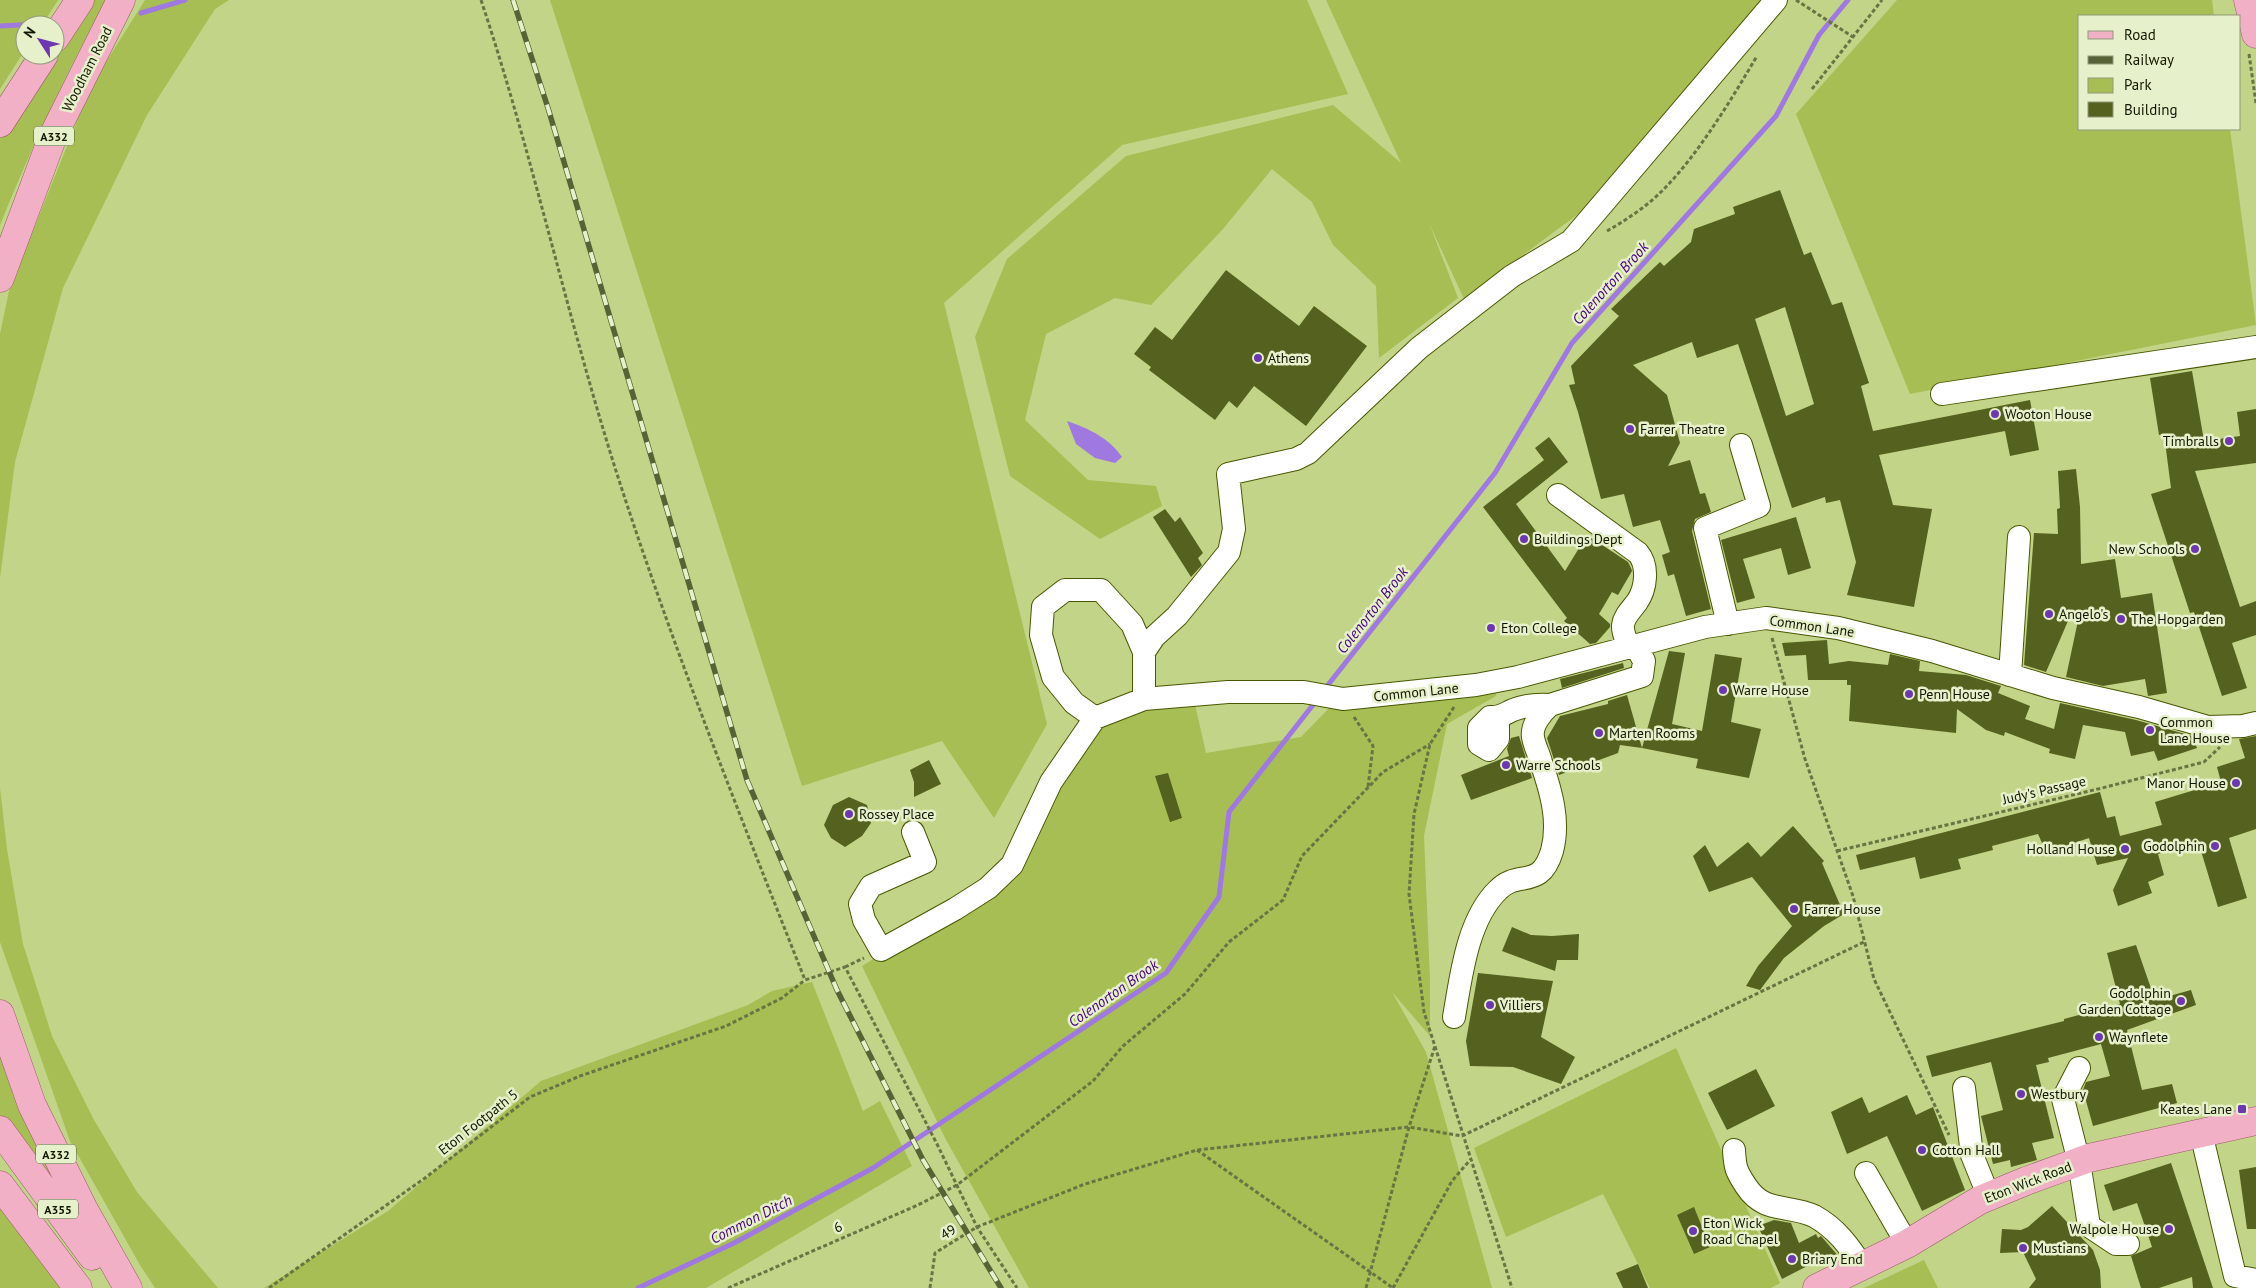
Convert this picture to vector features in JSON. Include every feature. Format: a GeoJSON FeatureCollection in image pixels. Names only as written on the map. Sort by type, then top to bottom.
{"type":"FeatureCollection","features":[{"type":"Feature","properties":{"kind":"main road"},"geometry":{"type":"LineString","coordinates":[[65,23],[80,0]]}},
{"type":"Feature","properties":{"kind":"main road","name":"Woodham Road"},"geometry":{"type":"LineString","coordinates":[[0,278],[54,136],[122,0]]}},
{"type":"Feature","properties":{"kind":"main road"},"geometry":{"type":"LineString","coordinates":[[0,123],[38,65]]}},
{"type":"Feature","properties":{"kind":"main road","name":"A332"},"geometry":{"type":"LineString","coordinates":[[0,1014],[32,1105],[83,1208],[128,1288]]}},
{"type":"Feature","properties":{"kind":"main road","name":"Eton Wick Road"},"geometry":{"type":"LineString","coordinates":[[1817,1288],[1907,1244],[1989,1196],[2079,1162],[2256,1121]]}},
{"type":"Feature","properties":{"kind":"main road","name":"A355"},"geometry":{"type":"LineString","coordinates":[[0,1130],[116,1288]]}},
{"type":"Feature","properties":{"kind":"main road","name":"A355"},"geometry":{"type":"LineString","coordinates":[[0,1185],[78,1288]]}},
{"type":"Feature","properties":{"kind":"street"},"geometry":{"type":"LineString","coordinates":[[1144,652],[1154,637],[1177,616],[1229,552],[1234,529],[1228,474],[1296,459],[1308,452],[1419,348],[1512,276],[1571,241],[1783,3]]}},
{"type":"Feature","properties":{"kind":"street"},"geometry":{"type":"LineString","coordinates":[[1942,394],[2256,347]]}},
{"type":"Feature","properties":{"kind":"street"},"geometry":{"type":"LineString","coordinates":[[1728,624],[1705,528],[1759,506],[1741,445]]}},
{"type":"Feature","properties":{"kind":"street"},"geometry":{"type":"LineString","coordinates":[[1498,718],[1532,704],[1550,705],[1642,676],[1644,661],[1632,647],[1622,628],[1623,622],[1638,600],[1644,587],[1643,559],[1638,553],[1558,495]]}},
{"type":"Feature","properties":{"kind":"street"},"geometry":{"type":"LineString","coordinates":[[2010,675],[2020,537]]}},
{"type":"Feature","properties":{"kind":"street"},"geometry":{"type":"LineString","coordinates":[[913,832],[925,862],[871,886],[860,904],[864,920],[881,950],[956,909],[988,888],[1012,865],[1050,782],[1096,718],[1144,699],[1144,652],[1132,624],[1101,590],[1065,590],[1043,607],[1041,635],[1053,677],[1074,702],[1096,718]]}},
{"type":"Feature","properties":{"kind":"street","name":"Common Lane"},"geometry":{"type":"LineString","coordinates":[[1144,699],[1228,692],[1304,692],[1343,699],[1476,685],[1518,677],[1705,627],[1766,618],[1838,628],[2208,726],[2249,724]]}},
{"type":"Feature","properties":{"kind":"street"},"geometry":{"type":"LineString","coordinates":[[1454,1017],[1469,943],[1480,914],[1499,888],[1517,880],[1536,877],[1544,868],[1552,850],[1556,828],[1551,792],[1532,736],[1540,714],[1550,705]]}},
{"type":"Feature","properties":{"kind":"street"},"geometry":{"type":"LineString","coordinates":[[2079,1068],[2062,1099],[2079,1162],[2089,1226],[2116,1244],[2128,1244]]}},
{"type":"Feature","properties":{"kind":"street"},"geometry":{"type":"LineString","coordinates":[[1964,1088],[1972,1155],[1989,1196]]}},
{"type":"Feature","properties":{"kind":"street"},"geometry":{"type":"LineString","coordinates":[[2200,1133],[2235,1276],[2256,1280]]}},
{"type":"Feature","properties":{"kind":"street"},"geometry":{"type":"LineString","coordinates":[[1734,1150],[1735,1169],[1751,1195],[1762,1203],[1813,1216],[1844,1238],[1862,1266]]}},
{"type":"Feature","properties":{"kind":"street"},"geometry":{"type":"LineString","coordinates":[[1866,1173],[1907,1244]]}},
{"type":"Feature","properties":{"kind":"path"},"geometry":{"type":"LineString","coordinates":[[481,0],[502,62],[564,294],[617,474],[724,775],[805,980],[845,967],[936,1141],[976,1227],[1017,1288]]}},
{"type":"Feature","properties":{"kind":"path"},"geometry":{"type":"LineString","coordinates":[[1783,3],[1795,0],[1853,37]]}},
{"type":"Feature","properties":{"kind":"path"},"geometry":{"type":"LineString","coordinates":[[1812,88],[1882,0]]}},
{"type":"Feature","properties":{"kind":"path"},"geometry":{"type":"LineString","coordinates":[[1707,134],[1757,55]]}},
{"type":"Feature","properties":{"kind":"path"},"geometry":{"type":"LineString","coordinates":[[1766,618],[1805,759],[1853,896],[1874,979],[1950,1138]]}},
{"type":"Feature","properties":{"kind":"path"},"geometry":{"type":"LineString","coordinates":[[1343,699],[1373,746],[1368,788]]}},
{"type":"Feature","properties":{"kind":"path","name":"Judy's Passage"},"geometry":{"type":"LineString","coordinates":[[1838,851],[2204,762],[2249,724]]}},
{"type":"Feature","properties":{"kind":"path","name":"6"},"geometry":{"type":"LineString","coordinates":[[728,1288],[957,1185],[1093,1081],[1123,1046],[1185,994],[1229,942],[1283,900],[1302,856],[1383,772],[1430,744]]}},
{"type":"Feature","properties":{"kind":"path","name":"49"},"geometry":{"type":"LineString","coordinates":[[930,1288],[935,1253],[976,1227],[1085,1184],[1197,1150],[1409,1127],[1462,1136],[1864,942]]}},
{"type":"Feature","properties":{"kind":"path","name":"Eton Footpath 5"},"geometry":{"type":"LineString","coordinates":[[270,1288],[424,1178],[530,1097],[580,1076],[726,1026],[782,998],[805,980]]}},
{"type":"Feature","properties":{"kind":"path"},"geometry":{"type":"LineString","coordinates":[[1366,1288],[1409,1127],[1435,1046]]}},
{"type":"Feature","properties":{"kind":"path"},"geometry":{"type":"LineString","coordinates":[[1197,1150],[1393,1288],[1452,1181],[1470,1160]]}},
{"type":"Feature","properties":{"kind":"green space"},"geometry":{"type":"Polygon","coordinates":[[[0,0],[58,0],[48,15],[15,15],[15,65],[0,89],[0,0]]]}},
{"type":"Feature","properties":{"kind":"green space"},"geometry":{"type":"Polygon","coordinates":[[[89,0],[106,0],[50,111],[0,225],[0,139],[47,65],[65,65],[65,37],[89,0]]]}},
{"type":"Feature","properties":{"kind":"green space"},"geometry":{"type":"Polygon","coordinates":[[[145,0],[229,0],[215,9],[147,115],[63,288],[15,462],[0,578],[0,334],[9,291],[91,86],[145,0]]]}},
{"type":"Feature","properties":{"kind":"green space"},"geometry":{"type":"Polygon","coordinates":[[[550,0],[1307,0],[1348,94],[1122,145],[944,303],[1047,724],[994,818],[942,741],[802,786],[550,0]]]}},
{"type":"Feature","properties":{"kind":"green space"},"geometry":{"type":"Polygon","coordinates":[[[1326,0],[1765,0],[1593,203],[1464,299],[1429,223],[1458,298],[1379,358],[1376,286],[1333,245],[1312,202],[1272,169],[1223,229],[1151,305],[1115,298],[1046,334],[1025,420],[1088,480],[1156,486],[1162,506],[1100,539],[1010,476],[975,337],[1007,259],[1126,156],[1333,105],[1401,163],[1326,0]]]}},
{"type":"Feature","properties":{"kind":"green space"},"geometry":{"type":"Polygon","coordinates":[[[1897,0],[2212,0],[2214,15],[2078,15],[2078,130],[2230,130],[2256,325],[1910,394],[1796,114],[1897,0]]]}},
{"type":"Feature","properties":{"kind":"green space"},"geometry":{"type":"Polygon","coordinates":[[[1497,688],[1496,696],[1447,724],[1424,836],[1430,979],[1430,1036],[1392,992],[1426,1052],[1492,1288],[1029,1288],[945,1138],[862,966],[917,932],[1009,870],[1097,727],[1132,711],[1194,700],[1206,753],[1301,737],[1332,705],[1497,688]]]}},
{"type":"Feature","properties":{"kind":"green space"},"geometry":{"type":"Polygon","coordinates":[[[0,788],[7,849],[23,944],[52,1036],[94,1120],[137,1192],[218,1288],[155,1288],[70,1141],[0,942],[0,788]]]}},
{"type":"Feature","properties":{"kind":"green space"},"geometry":{"type":"Polygon","coordinates":[[[812,982],[863,1111],[880,1101],[912,1166],[706,1288],[264,1288],[388,1211],[541,1081],[748,1005],[772,991],[812,982]]]}},
{"type":"Feature","properties":{"kind":"green space"},"geometry":{"type":"Polygon","coordinates":[[[1676,1048],[1780,1283],[1771,1288],[1650,1288],[1603,1194],[1506,1237],[1474,1148],[1676,1048]]]}},
{"type":"Feature","properties":{"kind":"green space"},"geometry":{"type":"Polygon","coordinates":[[[0,1053],[19,1105],[63,1201],[0,1119],[0,1053]]]}},
{"type":"Feature","properties":{"kind":"green space"},"geometry":{"type":"Polygon","coordinates":[[[0,1201],[67,1288],[0,1288],[0,1201]]]}},
{"type":"Feature","properties":{"kind":"green space"},"geometry":{"type":"Polygon","coordinates":[[[1924,1260],[1938,1288],[1864,1288],[1924,1260]]]}},
{"type":"Feature","properties":{"kind":"shaded area"},"geometry":{"type":"Polygon","coordinates":[[[1067,421],[1098,434],[1111,444],[1122,457],[1115,463],[1095,458],[1076,444],[1067,421]]]}},
{"type":"Feature","properties":{"kind":"building"},"geometry":{"type":"Polygon","coordinates":[[[1780,190],[1804,255],[1811,252],[1832,305],[1842,302],[1869,383],[1861,386],[1873,431],[2030,400],[2039,450],[2010,456],[2005,431],[1879,455],[1893,505],[1932,509],[1914,607],[1847,595],[1856,562],[1840,500],[1826,503],[1825,497],[1792,508],[1738,344],[1697,358],[1692,342],[1633,365],[1667,395],[1680,443],[1668,466],[1690,460],[1700,494],[1705,493],[1711,512],[1695,519],[1692,531],[1711,609],[1686,616],[1674,574],[1668,576],[1662,555],[1670,552],[1660,520],[1633,527],[1624,494],[1601,499],[1569,385],[1575,384],[1571,366],[1619,316],[1611,309],[1660,262],[1664,266],[1691,242],[1694,229],[1735,214],[1733,207],[1780,190]],[[1785,307],[1755,319],[1786,416],[1814,404],[1785,307]]]}},
{"type":"Feature","properties":{"kind":"building","name":"Athens"},"geometry":{"type":"Polygon","coordinates":[[[1226,270],[1299,326],[1314,306],[1367,346],[1306,426],[1254,386],[1237,408],[1229,401],[1215,420],[1149,370],[1151,367],[1134,354],[1155,327],[1172,340],[1226,270]]]}},
{"type":"Feature","properties":{"kind":"building"},"geometry":{"type":"Polygon","coordinates":[[[2192,371],[2204,441],[2240,436],[2237,412],[2256,409],[2256,463],[2195,471],[2240,607],[2256,601],[2256,635],[2232,643],[2247,688],[2222,696],[2194,612],[2190,613],[2151,494],[2171,488],[2164,434],[2159,435],[2150,378],[2192,371]]]}},
{"type":"Feature","properties":{"kind":"building"},"geometry":{"type":"Polygon","coordinates":[[[1549,437],[1568,462],[1516,504],[1565,571],[1587,535],[1628,562],[1632,571],[1618,595],[1612,592],[1599,614],[1610,624],[1610,627],[1596,643],[1590,644],[1564,621],[1567,618],[1483,507],[1544,460],[1535,448],[1549,437]]]}},
{"type":"Feature","properties":{"kind":"building"},"geometry":{"type":"Polygon","coordinates":[[[2076,469],[2080,507],[2081,564],[2115,559],[2121,598],[2152,593],[2167,693],[2148,696],[2145,679],[2103,686],[2066,677],[2079,616],[2071,614],[2046,672],[2024,665],[2034,533],[2058,534],[2057,509],[2060,508],[2058,471],[2076,469]]]}},
{"type":"Feature","properties":{"kind":"building"},"geometry":{"type":"Polygon","coordinates":[[[1165,509],[1175,522],[1180,517],[1203,553],[1198,558],[1202,565],[1191,577],[1153,517],[1165,509]]]}},
{"type":"Feature","properties":{"kind":"building"},"geometry":{"type":"Polygon","coordinates":[[[1796,517],[1811,568],[1788,575],[1781,548],[1743,559],[1755,598],[1737,603],[1721,540],[1796,517]]]}},
{"type":"Feature","properties":{"kind":"building"},"geometry":{"type":"Polygon","coordinates":[[[1827,640],[1829,664],[1849,661],[1888,665],[1890,654],[1920,661],[1919,671],[1966,675],[2001,686],[1998,693],[2030,706],[2025,719],[2054,729],[2060,703],[2136,720],[2192,736],[2197,748],[2158,761],[2154,751],[2131,756],[2125,732],[2083,725],[2075,759],[2049,753],[2050,749],[2005,732],[2004,736],[1986,730],[1957,709],[1956,733],[1849,721],[1851,685],[1847,685],[1847,680],[1808,680],[1806,655],[1785,656],[1782,643],[1827,640]]]}},
{"type":"Feature","properties":{"kind":"building","name":"Warre House"},"geometry":{"type":"Polygon","coordinates":[[[1669,651],[1685,653],[1672,724],[1702,731],[1715,654],[1742,658],[1731,722],[1761,729],[1749,778],[1696,768],[1698,759],[1642,748],[1669,651]]]}},
{"type":"Feature","properties":{"kind":"building"},"geometry":{"type":"Polygon","coordinates":[[[1623,663],[1624,668],[1562,688],[1560,679],[1623,663]]]}},
{"type":"Feature","properties":{"kind":"building","name":"Marten Rooms"},"geometry":{"type":"Polygon","coordinates":[[[1627,695],[1642,748],[1620,745],[1618,753],[1559,775],[1547,738],[1560,716],[1608,704],[1608,701],[1627,695]]]}},
{"type":"Feature","properties":{"kind":"building","name":"Warre Schools"},"geometry":{"type":"Polygon","coordinates":[[[1519,736],[1532,778],[1471,800],[1461,775],[1509,756],[1507,749],[1511,738],[1519,736]]]}},
{"type":"Feature","properties":{"kind":"building"},"geometry":{"type":"Polygon","coordinates":[[[2256,736],[2256,829],[2229,838],[2247,898],[2218,907],[2198,841],[2158,854],[2164,875],[2148,882],[2152,893],[2118,906],[2113,890],[2128,858],[2097,865],[2089,838],[2056,849],[2042,843],[2038,834],[1992,846],[1993,850],[1958,859],[1961,869],[1920,879],[1915,857],[1860,870],[1856,855],[2100,792],[2107,818],[2115,816],[2120,836],[2162,825],[2155,802],[2221,782],[2217,767],[2245,758],[2239,739],[2256,736]]]}},
{"type":"Feature","properties":{"kind":"building"},"geometry":{"type":"Polygon","coordinates":[[[929,760],[941,784],[914,797],[914,782],[910,770],[929,760]]]}},
{"type":"Feature","properties":{"kind":"building"},"geometry":{"type":"Polygon","coordinates":[[[1168,773],[1182,818],[1170,822],[1155,776],[1168,773]]]}},
{"type":"Feature","properties":{"kind":"building","name":"Rossey Place"},"geometry":{"type":"Polygon","coordinates":[[[849,797],[867,805],[871,823],[862,836],[845,847],[831,838],[824,825],[833,805],[849,797]]]}},
{"type":"Feature","properties":{"kind":"building","name":"Farrer House"},"geometry":{"type":"Polygon","coordinates":[[[1793,826],[1824,861],[1822,863],[1844,914],[1824,926],[1784,958],[1760,990],[1746,986],[1758,966],[1792,926],[1752,877],[1709,892],[1693,856],[1705,845],[1717,867],[1748,842],[1761,857],[1793,826]]]}},
{"type":"Feature","properties":{"kind":"building"},"geometry":{"type":"Polygon","coordinates":[[[1512,927],[1531,935],[1579,934],[1578,960],[1557,960],[1555,971],[1502,951],[1512,927]]]}},
{"type":"Feature","properties":{"kind":"building"},"geometry":{"type":"Polygon","coordinates":[[[2136,945],[2155,1000],[2191,990],[2196,1005],[2127,1030],[2142,1090],[2172,1084],[2177,1103],[2093,1126],[2083,1090],[2086,1082],[2110,1076],[2101,1044],[2048,1058],[2049,1062],[2036,1065],[2054,1138],[2032,1143],[2037,1160],[2011,1167],[2010,1160],[1993,1164],[1981,1116],[2003,1110],[1991,1062],[1932,1077],[1926,1056],[2064,1021],[2064,1019],[2120,1004],[2107,953],[2136,945]]]}},
{"type":"Feature","properties":{"kind":"building","name":"Villiers"},"geometry":{"type":"Polygon","coordinates":[[[1478,973],[1553,981],[1541,1037],[1575,1057],[1561,1084],[1513,1067],[1470,1066],[1466,1041],[1478,973]]]}},
{"type":"Feature","properties":{"kind":"building"},"geometry":{"type":"Polygon","coordinates":[[[1756,1069],[1775,1106],[1727,1130],[1708,1093],[1756,1069]]]}},
{"type":"Feature","properties":{"kind":"building","name":"Cotton Hall"},"geometry":{"type":"Polygon","coordinates":[[[1907,1095],[1916,1115],[1933,1107],[1965,1190],[1922,1211],[1887,1136],[1847,1154],[1831,1112],[1862,1097],[1869,1113],[1907,1095]]]}},
{"type":"Feature","properties":{"kind":"building","name":"Walpole House"},"geometry":{"type":"Polygon","coordinates":[[[2171,1163],[2213,1288],[2193,1288],[2192,1277],[2159,1288],[2141,1288],[2131,1256],[2152,1247],[2137,1203],[2113,1211],[2104,1185],[2171,1163]]]}},
{"type":"Feature","properties":{"kind":"building"},"geometry":{"type":"Polygon","coordinates":[[[2256,1167],[2256,1229],[2247,1229],[2239,1170],[2256,1167]]]}},
{"type":"Feature","properties":{"kind":"building","name":"Mustians"},"geometry":{"type":"Polygon","coordinates":[[[2052,1206],[2093,1250],[2100,1270],[2101,1288],[2029,1288],[2036,1279],[2023,1252],[2000,1253],[2002,1229],[2021,1230],[2028,1227],[2052,1206]]]}},
{"type":"Feature","properties":{"kind":"building","name":"Eton Wick Road Chapel"},"geometry":{"type":"Polygon","coordinates":[[[1694,1207],[1710,1247],[1694,1254],[1677,1215],[1694,1207]]]}},
{"type":"Feature","properties":{"kind":"building"},"geometry":{"type":"Polygon","coordinates":[[[1774,1220],[1791,1223],[1799,1243],[1816,1234],[1818,1238],[1821,1236],[1840,1258],[1825,1266],[1821,1259],[1782,1279],[1758,1226],[1774,1220]]]}},
{"type":"Feature","properties":{"kind":"building"},"geometry":{"type":"Polygon","coordinates":[[[1638,1264],[1648,1288],[1623,1288],[1616,1273],[1638,1264]]]}},
{"type":"Feature","properties":{"kind":"waterway"},"geometry":{"type":"LineString","coordinates":[[141,13],[185,0]]}},
{"type":"Feature","properties":{"kind":"waterway","name":"Colenorton Brook"},"geometry":{"type":"LineString","coordinates":[[1324,690],[1495,473],[1572,343],[1776,116],[1819,35],[1848,0]]}},
{"type":"Feature","properties":{"kind":"waterway"},"geometry":{"type":"LineString","coordinates":[[0,26],[15,25]]}},
{"type":"Feature","properties":{"kind":"waterway","name":"Colenorton Brook"},"geometry":{"type":"LineString","coordinates":[[638,1288],[734,1243],[873,1168],[1166,973],[1219,897],[1229,812],[1316,701]]}},
{"type":"Feature","properties":{"kind":"railway"},"geometry":{"type":"LineString","coordinates":[[513,0],[548,108],[747,780],[837,990],[923,1160],[1001,1288]]}},
{"type":"Feature","properties":{"kind":"place","name":"Athens"},"geometry":{"type":"Point","coordinates":[1258,358]}},
{"type":"Feature","properties":{"kind":"place","name":"Wooton House"},"geometry":{"type":"Point","coordinates":[1995,414]}},
{"type":"Feature","properties":{"kind":"place","name":"Farrer Theatre"},"geometry":{"type":"Point","coordinates":[1630,429]}},
{"type":"Feature","properties":{"kind":"place","name":"Timbralls"},"geometry":{"type":"Point","coordinates":[2229,441]}},
{"type":"Feature","properties":{"kind":"place","name":"Buildings Dept"},"geometry":{"type":"Point","coordinates":[1524,539]}},
{"type":"Feature","properties":{"kind":"place","name":"New Schools"},"geometry":{"type":"Point","coordinates":[2195,549]}},
{"type":"Feature","properties":{"kind":"place","name":"Angelo's"},"geometry":{"type":"Point","coordinates":[2049,614]}},
{"type":"Feature","properties":{"kind":"place","name":"The Hopgarden"},"geometry":{"type":"Point","coordinates":[2121,619]}},
{"type":"Feature","properties":{"kind":"place","name":"Eton College"},"geometry":{"type":"Point","coordinates":[1491,628]}},
{"type":"Feature","properties":{"kind":"place","name":"Warre House"},"geometry":{"type":"Point","coordinates":[1723,690]}},
{"type":"Feature","properties":{"kind":"place","name":"Penn House"},"geometry":{"type":"Point","coordinates":[1909,694]}},
{"type":"Feature","properties":{"kind":"place","name":"Common Lane House"},"geometry":{"type":"Point","coordinates":[2150,730]}},
{"type":"Feature","properties":{"kind":"place","name":"Marten Rooms"},"geometry":{"type":"Point","coordinates":[1599,733]}},
{"type":"Feature","properties":{"kind":"place","name":"Warre Schools"},"geometry":{"type":"Point","coordinates":[1506,765]}},
{"type":"Feature","properties":{"kind":"place","name":"Manor House"},"geometry":{"type":"Point","coordinates":[2236,783]}},
{"type":"Feature","properties":{"kind":"place","name":"Rossey Place"},"geometry":{"type":"Point","coordinates":[849,814]}},
{"type":"Feature","properties":{"kind":"place","name":"Godolphin"},"geometry":{"type":"Point","coordinates":[2215,846]}},
{"type":"Feature","properties":{"kind":"place","name":"Holland House"},"geometry":{"type":"Point","coordinates":[2125,849]}},
{"type":"Feature","properties":{"kind":"place","name":"Farrer House"},"geometry":{"type":"Point","coordinates":[1794,909]}},
{"type":"Feature","properties":{"kind":"place","name":"Godolphin Garden Cottage"},"geometry":{"type":"Point","coordinates":[2181,1001]}},
{"type":"Feature","properties":{"kind":"place","name":"Villiers"},"geometry":{"type":"Point","coordinates":[1490,1005]}},
{"type":"Feature","properties":{"kind":"place","name":"Waynflete"},"geometry":{"type":"Point","coordinates":[2099,1037]}},
{"type":"Feature","properties":{"kind":"place","name":"Westbury"},"geometry":{"type":"Point","coordinates":[2021,1094]}},
{"type":"Feature","properties":{"kind":"place","name":"Keates Lane"},"geometry":{"type":"Point","coordinates":[2242,1109]}},
{"type":"Feature","properties":{"kind":"place","name":"Cotton Hall"},"geometry":{"type":"Point","coordinates":[1922,1150]}},
{"type":"Feature","properties":{"kind":"place","name":"Walpole House"},"geometry":{"type":"Point","coordinates":[2169,1229]}},
{"type":"Feature","properties":{"kind":"place","name":"Eton Wick Road Chapel"},"geometry":{"type":"Point","coordinates":[1693,1231]}},
{"type":"Feature","properties":{"kind":"place","name":"Mustians"},"geometry":{"type":"Point","coordinates":[2023,1248]}},
{"type":"Feature","properties":{"kind":"place","name":"Briary End"},"geometry":{"type":"Point","coordinates":[1792,1259]}},
{"type":"Feature","properties":{"kind":"water label","name":"Common Ditch"},"geometry":{"type":"Point","coordinates":[751,1219]}}]}
